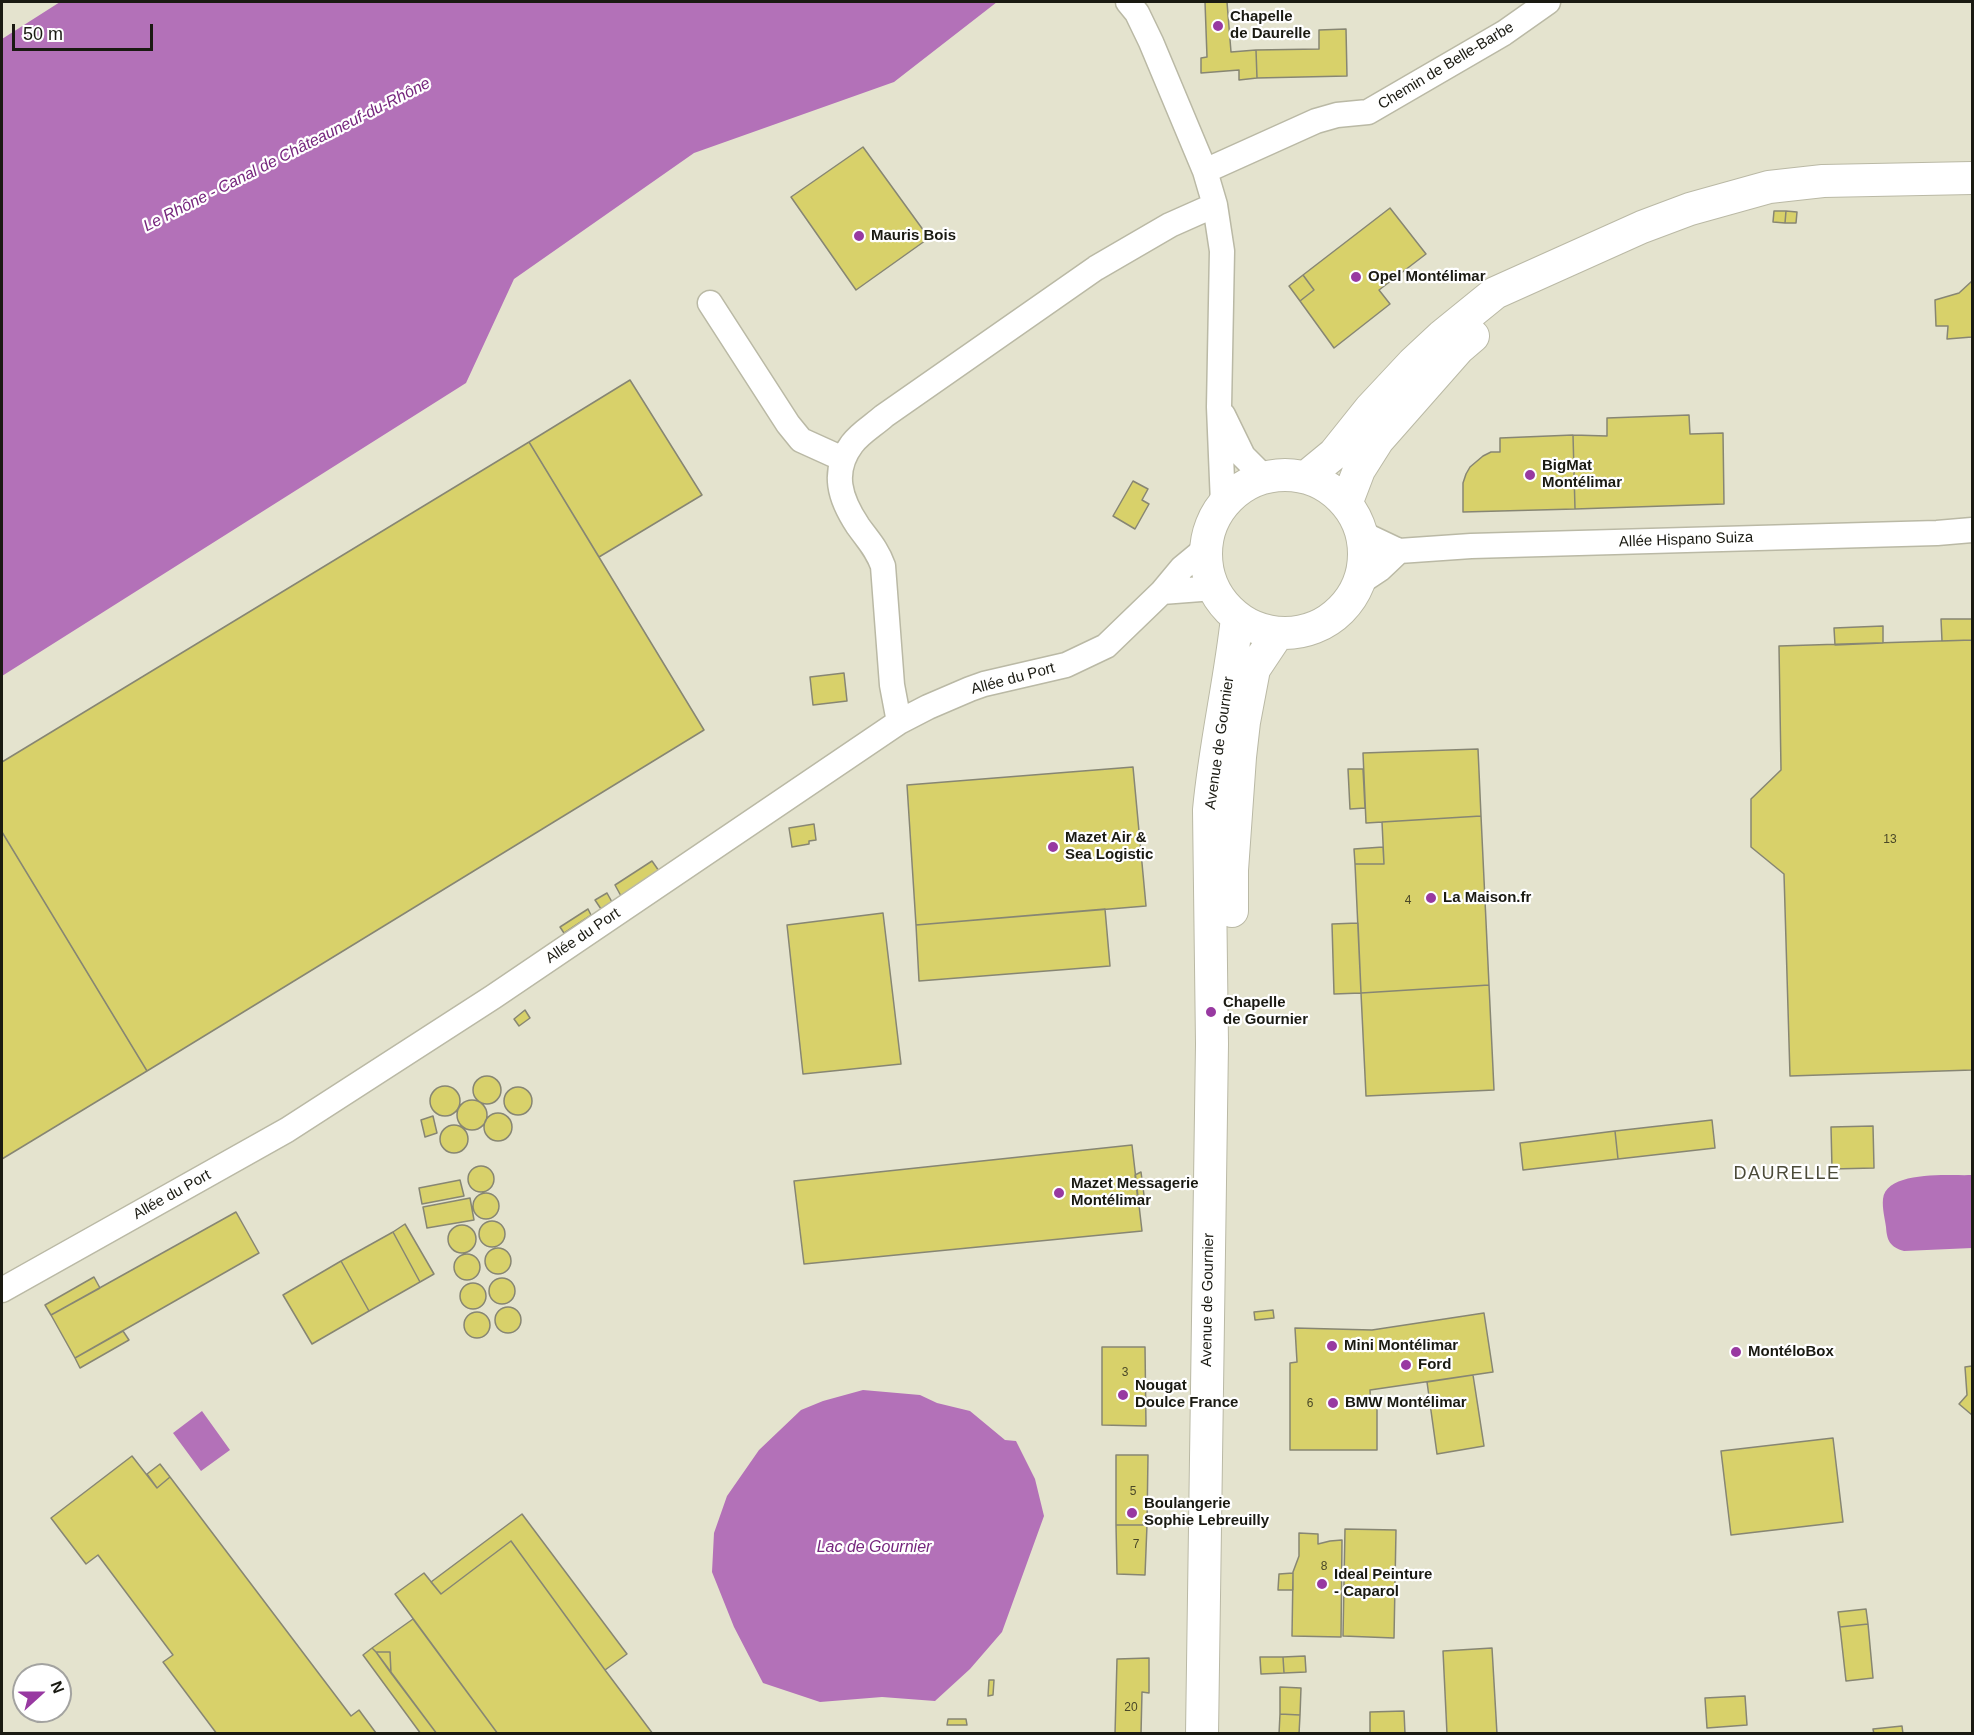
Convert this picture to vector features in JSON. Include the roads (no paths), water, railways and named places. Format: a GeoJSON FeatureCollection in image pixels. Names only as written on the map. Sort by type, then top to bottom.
{"type":"FeatureCollection","features":[{"type":"Feature","properties":{"kind":"main road"},"geometry":{"type":"LineString","coordinates":[[1306,477],[1334,454],[1413,363],[1495,293],[1642,226],[1690,209],[1769,188],[1823,181],[1972,178]]}},
{"type":"Feature","properties":{"kind":"main road"},"geometry":{"type":"LineString","coordinates":[[1346,504],[1359,470],[1378,440],[1459,348],[1510,308],[1642,226]]}},
{"type":"Feature","properties":{"kind":"main road"},"geometry":{"type":"LineString","coordinates":[[1282,474],[1306,477],[1322,483],[1335,492],[1354,515],[1361,533],[1364,554],[1359,583],[1343,608],[1320,625],[1292,633],[1263,631],[1237,618],[1222,603],[1212,586],[1206,567],[1205,549],[1212,522],[1223,504],[1247,483],[1282,474]]}},
{"type":"Feature","properties":{"kind":"main road","name":"Avenue de Gournier"},"geometry":{"type":"LineString","coordinates":[[1202,1734],[1212,1044],[1209,810],[1237,618]]}},
{"type":"Feature","properties":{"kind":"main road","name":"Avenue de Gournier"},"geometry":{"type":"LineString","coordinates":[[1220,1734],[1230,1151],[1232,870],[1240,757],[1254,669],[1278,633]]}},
{"type":"Feature","properties":{"kind":"street"},"geometry":{"type":"LineString","coordinates":[[1128,2],[1137,13],[1151,42],[1205,171],[1215,204],[1222,252],[1219,407],[1223,504]]}},
{"type":"Feature","properties":{"kind":"street","name":"Chemin de Belle-Barbe"},"geometry":{"type":"LineString","coordinates":[[1205,171],[1316,121],[1337,115],[1368,112],[1504,33],[1548,2]]}},
{"type":"Feature","properties":{"kind":"street"},"geometry":{"type":"LineString","coordinates":[[899,722],[891,678],[883,566],[878,552],[842,499],[840,470],[843,459],[853,442],[884,416],[1087,275],[1170,225],[1215,204]]}},
{"type":"Feature","properties":{"kind":"street"},"geometry":{"type":"LineString","coordinates":[[710,303],[788,424],[801,440],[843,459]]}},
{"type":"Feature","properties":{"kind":"street"},"geometry":{"type":"LineString","coordinates":[[1219,407],[1244,456],[1264,477]]}},
{"type":"Feature","properties":{"kind":"street","name":"Allée Hispano Suiza"},"geometry":{"type":"LineString","coordinates":[[1361,533],[1399,551],[1483,546],[1937,533],[1972,530]]}},
{"type":"Feature","properties":{"kind":"street","name":"Allée du Port"},"geometry":{"type":"LineString","coordinates":[[2,1290],[287,1130],[493,997],[899,722],[928,706],[977,687],[1066,665],[1106,646],[1162,592],[1182,568],[1205,549]]}},
{"type":"Feature","properties":{"kind":"street"},"geometry":{"type":"LineString","coordinates":[[1359,583],[1380,569],[1399,551]]}},
{"type":"Feature","properties":{"kind":"street"},"geometry":{"type":"LineString","coordinates":[[1162,592],[1212,586]]}},
{"type":"Feature","properties":{"kind":"water","name":"Le Rhône - Canal de Châteauneuf-du-Rhône"},"geometry":{"type":"Polygon","coordinates":[[[60,2],[997,2],[894,82],[694,153],[514,279],[466,383],[2,676],[2,39],[60,2]]]}},
{"type":"Feature","properties":{"kind":"water"},"geometry":{"type":"Polygon","coordinates":[[[1972,1175],[1972,1248],[1904,1251],[1895,1248],[1890,1243],[1887,1236],[1883,1199],[1887,1190],[1895,1183],[1921,1176],[1972,1175]]]}},
{"type":"Feature","properties":{"kind":"water","name":"Lac de Gournier"},"geometry":{"type":"Polygon","coordinates":[[[863,1390],[920,1395],[937,1403],[970,1411],[1005,1440],[1016,1441],[1035,1479],[1044,1516],[1002,1632],[970,1669],[935,1701],[882,1697],[820,1702],[763,1683],[734,1627],[712,1572],[714,1533],[727,1496],[759,1450],[801,1410],[823,1401],[863,1390]]]}},
{"type":"Feature","properties":{"kind":"water"},"geometry":{"type":"Polygon","coordinates":[[[202,1411],[230,1450],[201,1471],[173,1433],[202,1411]]]}},
{"type":"Feature","properties":{"kind":"place","name":"Chapelle de Daurelle"},"geometry":{"type":"Point","coordinates":[1218,26]}},
{"type":"Feature","properties":{"kind":"place","name":"Mauris Bois"},"geometry":{"type":"Point","coordinates":[859,236]}},
{"type":"Feature","properties":{"kind":"place","name":"Opel Montélimar"},"geometry":{"type":"Point","coordinates":[1356,277]}},
{"type":"Feature","properties":{"kind":"place","name":"BigMat Montélimar"},"geometry":{"type":"Point","coordinates":[1530,475]}},
{"type":"Feature","properties":{"kind":"place","name":"Mazet Air & Sea Logistic"},"geometry":{"type":"Point","coordinates":[1053,847]}},
{"type":"Feature","properties":{"kind":"place","name":"La Maison.fr"},"geometry":{"type":"Point","coordinates":[1431,898]}},
{"type":"Feature","properties":{"kind":"place","name":"Chapelle de Gournier"},"geometry":{"type":"Point","coordinates":[1211,1012]}},
{"type":"Feature","properties":{"kind":"place","name":"Mazet Messagerie Montélimar"},"geometry":{"type":"Point","coordinates":[1059,1193]}},
{"type":"Feature","properties":{"kind":"place","name":"Mini Montélimar"},"geometry":{"type":"Point","coordinates":[1332,1346]}},
{"type":"Feature","properties":{"kind":"place","name":"MontéloBox"},"geometry":{"type":"Point","coordinates":[1736,1352]}},
{"type":"Feature","properties":{"kind":"place","name":"Ford"},"geometry":{"type":"Point","coordinates":[1406,1365]}},
{"type":"Feature","properties":{"kind":"place","name":"Nougat Doulce France"},"geometry":{"type":"Point","coordinates":[1123,1395]}},
{"type":"Feature","properties":{"kind":"place","name":"BMW Montélimar"},"geometry":{"type":"Point","coordinates":[1333,1403]}},
{"type":"Feature","properties":{"kind":"place","name":"Boulangerie Sophie Lebreuilly"},"geometry":{"type":"Point","coordinates":[1132,1513]}},
{"type":"Feature","properties":{"kind":"place","name":"Ideal Peinture - Caparol"},"geometry":{"type":"Point","coordinates":[1322,1584]}},
{"type":"Feature","properties":{"kind":"district","name":"DAURELLE"},"geometry":{"type":"Point","coordinates":[1787,1174]}}]}
